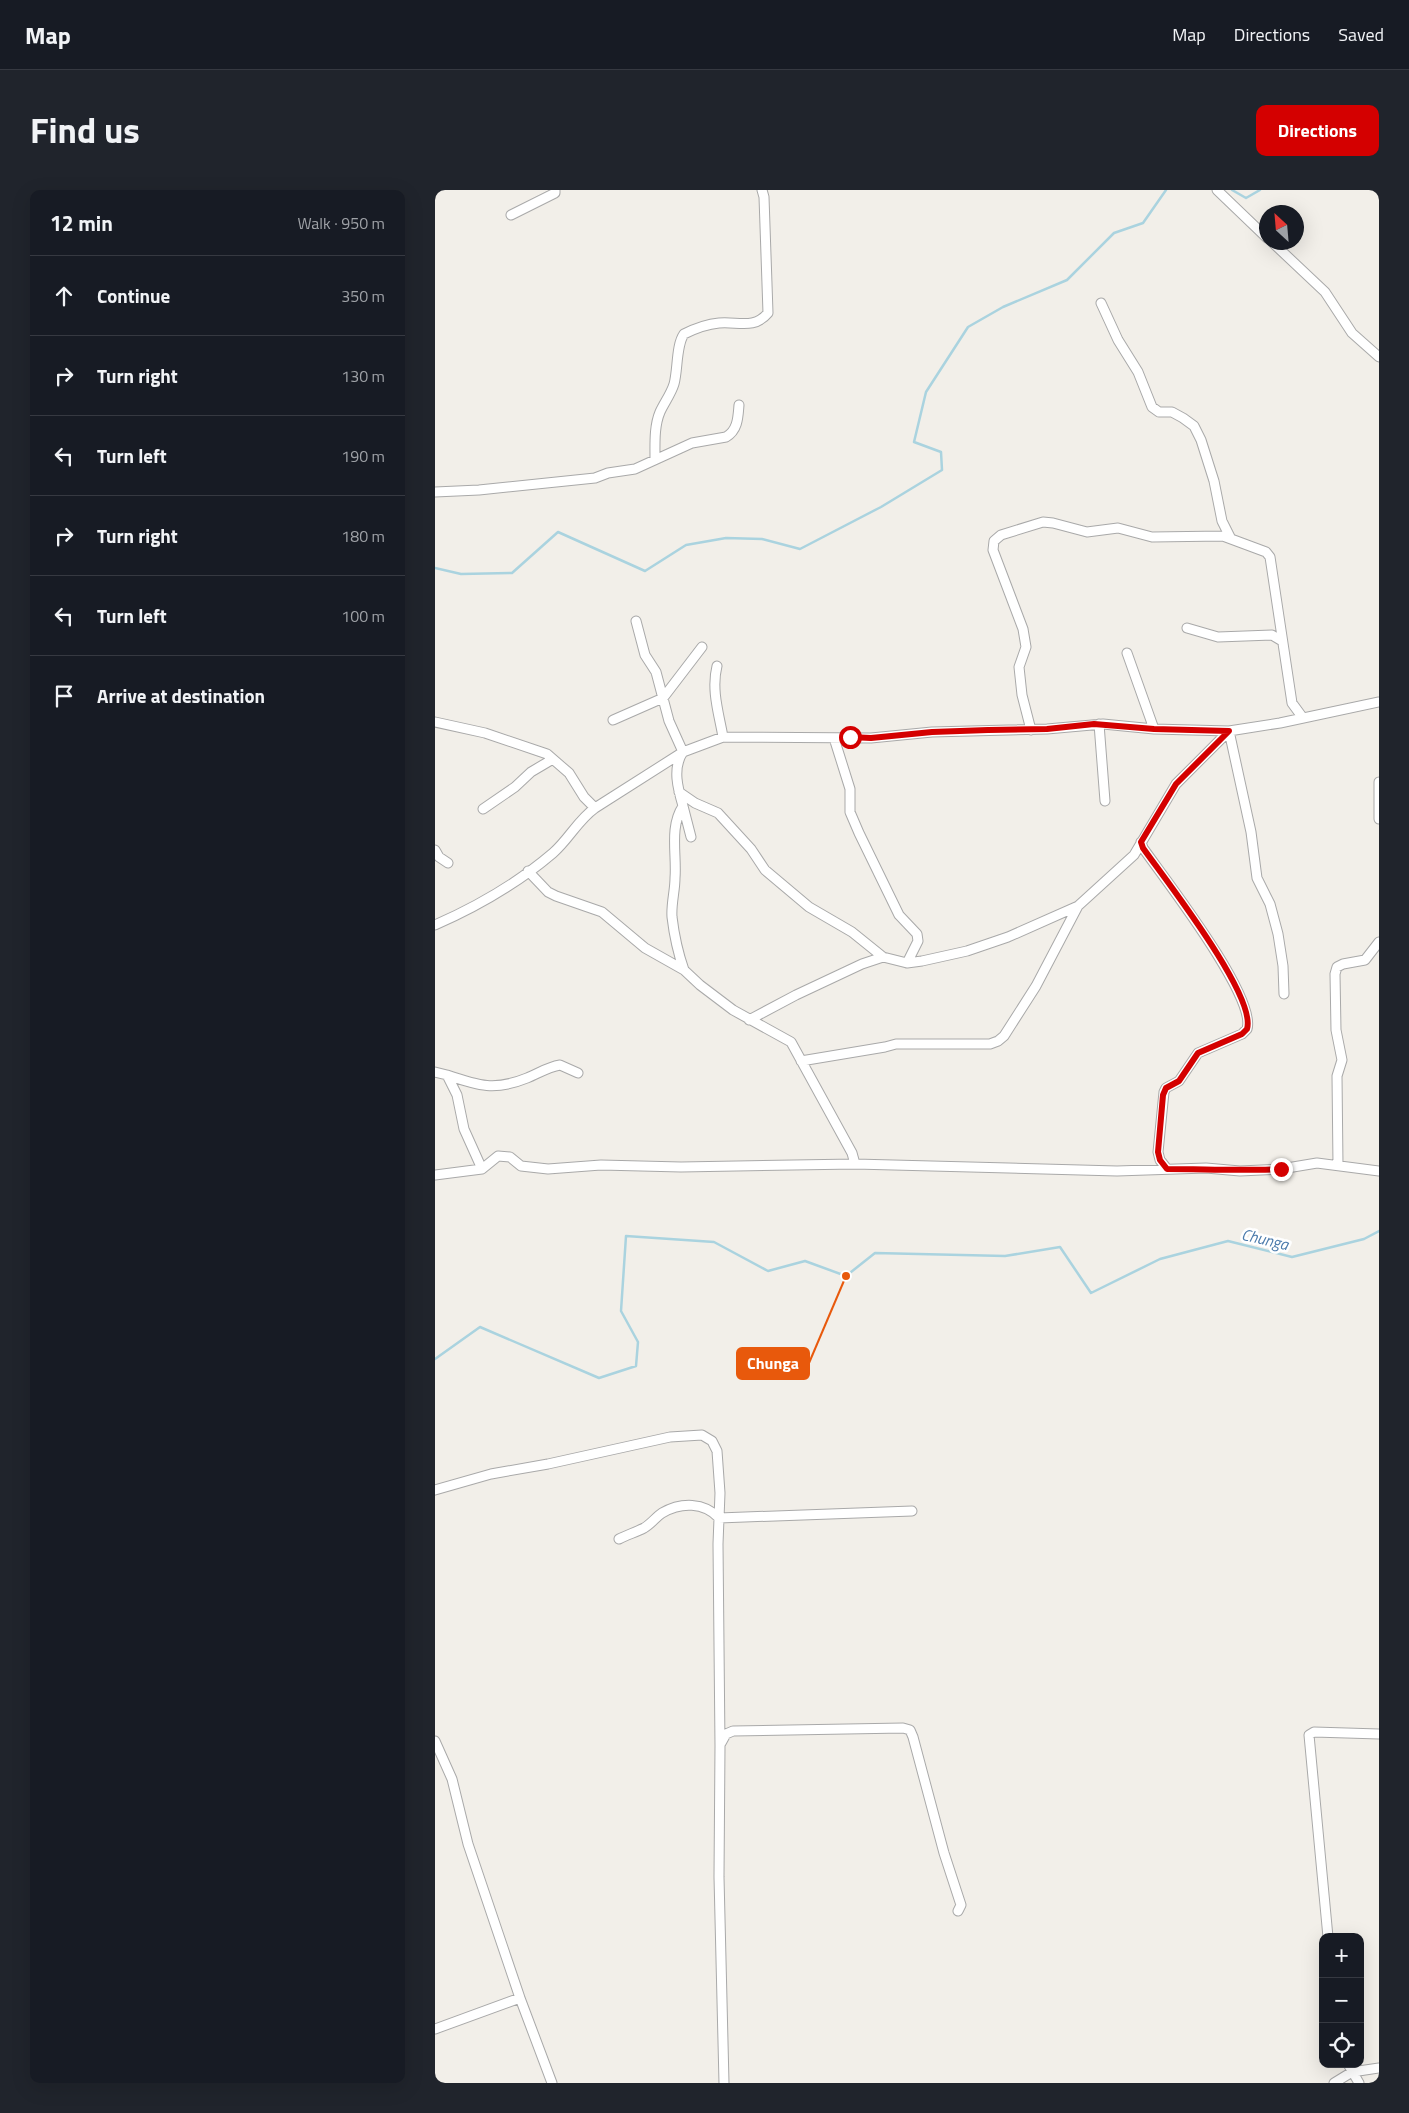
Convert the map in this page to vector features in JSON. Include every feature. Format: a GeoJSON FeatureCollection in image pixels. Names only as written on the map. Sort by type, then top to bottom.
{"type":"FeatureCollection","features":[{"type":"Feature","properties":{"kind":"street"},"geometry":{"type":"LineString","coordinates":[[511,215],[549,197],[555,193],[555,190]]}},
{"type":"Feature","properties":{"kind":"street"},"geometry":{"type":"LineString","coordinates":[[655,459],[655,442],[659,415],[673,387],[678,366],[679,348],[684,334],[721,322],[744,325],[758,322],[768,313],[764,197],[762,190]]}},
{"type":"Feature","properties":{"kind":"street"},"geometry":{"type":"LineString","coordinates":[[1217,190],[1259,230]]}},
{"type":"Feature","properties":{"kind":"street"},"geometry":{"type":"LineString","coordinates":[[1280,250],[1332,299],[1352,334],[1379,357]]}},
{"type":"Feature","properties":{"kind":"street"},"geometry":{"type":"LineString","coordinates":[[1101,302],[1118,340],[1138,372],[1152,407],[1159,412],[1172,412],[1194,426],[1201,440],[1214,481],[1222,521],[1230,537]]}},
{"type":"Feature","properties":{"kind":"street"},"geometry":{"type":"LineString","coordinates":[[435,492],[479,490],[595,478],[608,473],[635,469],[692,443],[726,437],[731,434],[738,419],[739,405]]}},
{"type":"Feature","properties":{"kind":"street"},"geometry":{"type":"LineString","coordinates":[[1031,730],[1022,695],[1019,667],[1026,646],[1023,629],[993,550],[994,541],[1001,535],[1043,522],[1087,532],[1118,528],[1153,537],[1230,537],[1266,552],[1270,556],[1292,703],[1303,718]]}},
{"type":"Feature","properties":{"kind":"street"},"geometry":{"type":"LineString","coordinates":[[635,621],[643,646],[656,672],[669,721],[683,752]]}},
{"type":"Feature","properties":{"kind":"street"},"geometry":{"type":"LineString","coordinates":[[1187,628],[1218,637],[1272,636],[1283,641]]}},
{"type":"Feature","properties":{"kind":"street"},"geometry":{"type":"LineString","coordinates":[[613,720],[663,698],[703,647]]}},
{"type":"Feature","properties":{"kind":"street"},"geometry":{"type":"LineString","coordinates":[[1127,653],[1154,729]]}},
{"type":"Feature","properties":{"kind":"street"},"geometry":{"type":"LineString","coordinates":[[717,666],[714,677],[715,693],[723,738]]}},
{"type":"Feature","properties":{"kind":"street"},"geometry":{"type":"LineString","coordinates":[[435,925],[463,912],[555,852],[583,817],[595,808],[683,752],[723,738],[871,738],[932,732],[1031,730],[1099,724],[1154,729],[1229,731],[1379,702]]}},
{"type":"Feature","properties":{"kind":"street"},"geometry":{"type":"LineString","coordinates":[[435,722],[497,736],[540,751],[569,773],[584,797],[595,808]]}},
{"type":"Feature","properties":{"kind":"street"},"geometry":{"type":"LineString","coordinates":[[1099,724],[1105,801]]}},
{"type":"Feature","properties":{"kind":"street"},"geometry":{"type":"LineString","coordinates":[[679,792],[695,803],[718,813],[751,849],[765,870],[809,906],[852,932],[883,957],[907,962],[922,961],[967,951],[1008,937],[1078,906],[1134,855],[1176,784],[1229,731]]}},
{"type":"Feature","properties":{"kind":"street"},"geometry":{"type":"LineString","coordinates":[[1229,731],[1251,832],[1257,878],[1270,904],[1278,934],[1283,966],[1284,994]]}},
{"type":"Feature","properties":{"kind":"street"},"geometry":{"type":"LineString","coordinates":[[834,738],[850,789],[850,812],[899,915],[917,934],[918,941],[907,962]]}},
{"type":"Feature","properties":{"kind":"street"},"geometry":{"type":"LineString","coordinates":[[683,752],[678,760],[677,768],[679,792],[691,837]]}},
{"type":"Feature","properties":{"kind":"street"},"geometry":{"type":"LineString","coordinates":[[483,809],[515,787],[531,772],[553,759]]}},
{"type":"Feature","properties":{"kind":"street"},"geometry":{"type":"LineString","coordinates":[[1379,782],[1379,819]]}},
{"type":"Feature","properties":{"kind":"street"},"geometry":{"type":"LineString","coordinates":[[683,806],[677,818],[675,829],[675,879],[672,908],[680,959],[684,970]]}},
{"type":"Feature","properties":{"kind":"street"},"geometry":{"type":"LineString","coordinates":[[1141,842],[1143,848],[1225,965],[1248,1018],[1247,1029],[1242,1034],[1198,1053],[1179,1081],[1166,1088],[1158,1152],[1160,1160],[1167,1169]]}},
{"type":"Feature","properties":{"kind":"street"},"geometry":{"type":"LineString","coordinates":[[435,850],[448,863]]}},
{"type":"Feature","properties":{"kind":"street"},"geometry":{"type":"LineString","coordinates":[[528,871],[548,892],[562,899],[602,912],[645,948],[684,970],[717,999],[749,1020],[791,1042],[852,1153],[855,1164]]}},
{"type":"Feature","properties":{"kind":"street"},"geometry":{"type":"LineString","coordinates":[[801,1061],[895,1044],[990,1044],[998,1041],[1005,1036],[1037,986],[1078,906]]}},
{"type":"Feature","properties":{"kind":"street"},"geometry":{"type":"LineString","coordinates":[[1338,1165],[1337,1076],[1342,1060],[1336,1030],[1335,974],[1337,967],[1343,964],[1365,960],[1379,942]]}},
{"type":"Feature","properties":{"kind":"street"},"geometry":{"type":"LineString","coordinates":[[749,1020],[796,995],[862,964],[883,957]]}},
{"type":"Feature","properties":{"kind":"street"},"geometry":{"type":"LineString","coordinates":[[435,1072],[480,1085],[494,1087],[527,1078],[561,1065],[578,1073]]}},
{"type":"Feature","properties":{"kind":"street"},"geometry":{"type":"LineString","coordinates":[[447,1075],[457,1096],[464,1129],[482,1169]]}},
{"type":"Feature","properties":{"kind":"street"},"geometry":{"type":"LineString","coordinates":[[435,1175],[482,1169],[498,1156],[511,1158],[521,1166],[548,1169],[601,1165],[681,1167],[855,1164],[1123,1171],[1206,1168],[1240,1171],[1281,1169],[1317,1163],[1379,1172]]}},
{"type":"Feature","properties":{"kind":"street"},"geometry":{"type":"LineString","coordinates":[[435,1490],[491,1474],[548,1464],[670,1437],[702,1435],[712,1441],[717,1451],[721,1493],[719,1518],[721,1746],[719,1877],[724,2083]]}},
{"type":"Feature","properties":{"kind":"street"},"geometry":{"type":"LineString","coordinates":[[619,1539],[645,1527],[662,1513],[680,1506],[695,1505],[706,1507],[719,1518],[912,1511]]}},
{"type":"Feature","properties":{"kind":"street"},"geometry":{"type":"LineString","coordinates":[[721,1746],[725,1736],[733,1731],[903,1728],[910,1730],[944,1852],[959,1894],[961,1905],[958,1911]]}},
{"type":"Feature","properties":{"kind":"street"},"geometry":{"type":"LineString","coordinates":[[1328,1933],[1309,1735],[1314,1732],[1379,1734]]}},
{"type":"Feature","properties":{"kind":"street"},"geometry":{"type":"LineString","coordinates":[[435,1741],[452,1779],[467,1844],[520,1998],[552,2083]]}},
{"type":"Feature","properties":{"kind":"street"},"geometry":{"type":"LineString","coordinates":[[435,2029],[520,1998]]}},
{"type":"Feature","properties":{"kind":"street"},"geometry":{"type":"LineString","coordinates":[[1334,2083],[1350,2068],[1359,2083]]}},
{"type":"Feature","properties":{"kind":"street"},"geometry":{"type":"LineString","coordinates":[[1364,2068],[1379,2068]]}},
{"type":"Feature","properties":{"kind":"waterway"},"geometry":{"type":"LineString","coordinates":[[435,568],[461,574],[512,573],[558,532],[645,571],[686,545],[726,538],[762,539],[800,549],[881,507],[942,470],[941,452],[914,442],[926,392],[968,327],[1003,307],[1067,280],[1114,233],[1143,223],[1166,190]]}},
{"type":"Feature","properties":{"kind":"waterway"},"geometry":{"type":"LineString","coordinates":[[1232,190],[1246,198],[1260,190]]}},
{"type":"Feature","properties":{"kind":"waterway","name":"Chunga"},"geometry":{"type":"LineString","coordinates":[[435,1359],[480,1327],[599,1378],[636,1366],[638,1342],[621,1311],[626,1236],[714,1242],[768,1271],[805,1261],[846,1276],[875,1253],[1005,1256],[1060,1247],[1091,1293],[1160,1259],[1228,1241],[1292,1257],[1364,1239],[1379,1231]]}},
{"type":"Feature","properties":{"kind":"place","name":"Chunga"},"geometry":{"type":"Point","coordinates":[846,1276]}},
{"type":"Feature","properties":{"kind":"route"},"geometry":{"type":"LineString","coordinates":[[850,737],[871,738],[932,732],[1047,729],[1094,724],[1154,729],[1229,731],[1176,784],[1141,842],[1143,848],[1225,965],[1248,1018],[1247,1029],[1242,1034],[1198,1053],[1179,1081],[1166,1088],[1163,1095],[1159,1156],[1167,1169],[1206,1168],[1240,1171],[1281,1169]]}}]}
